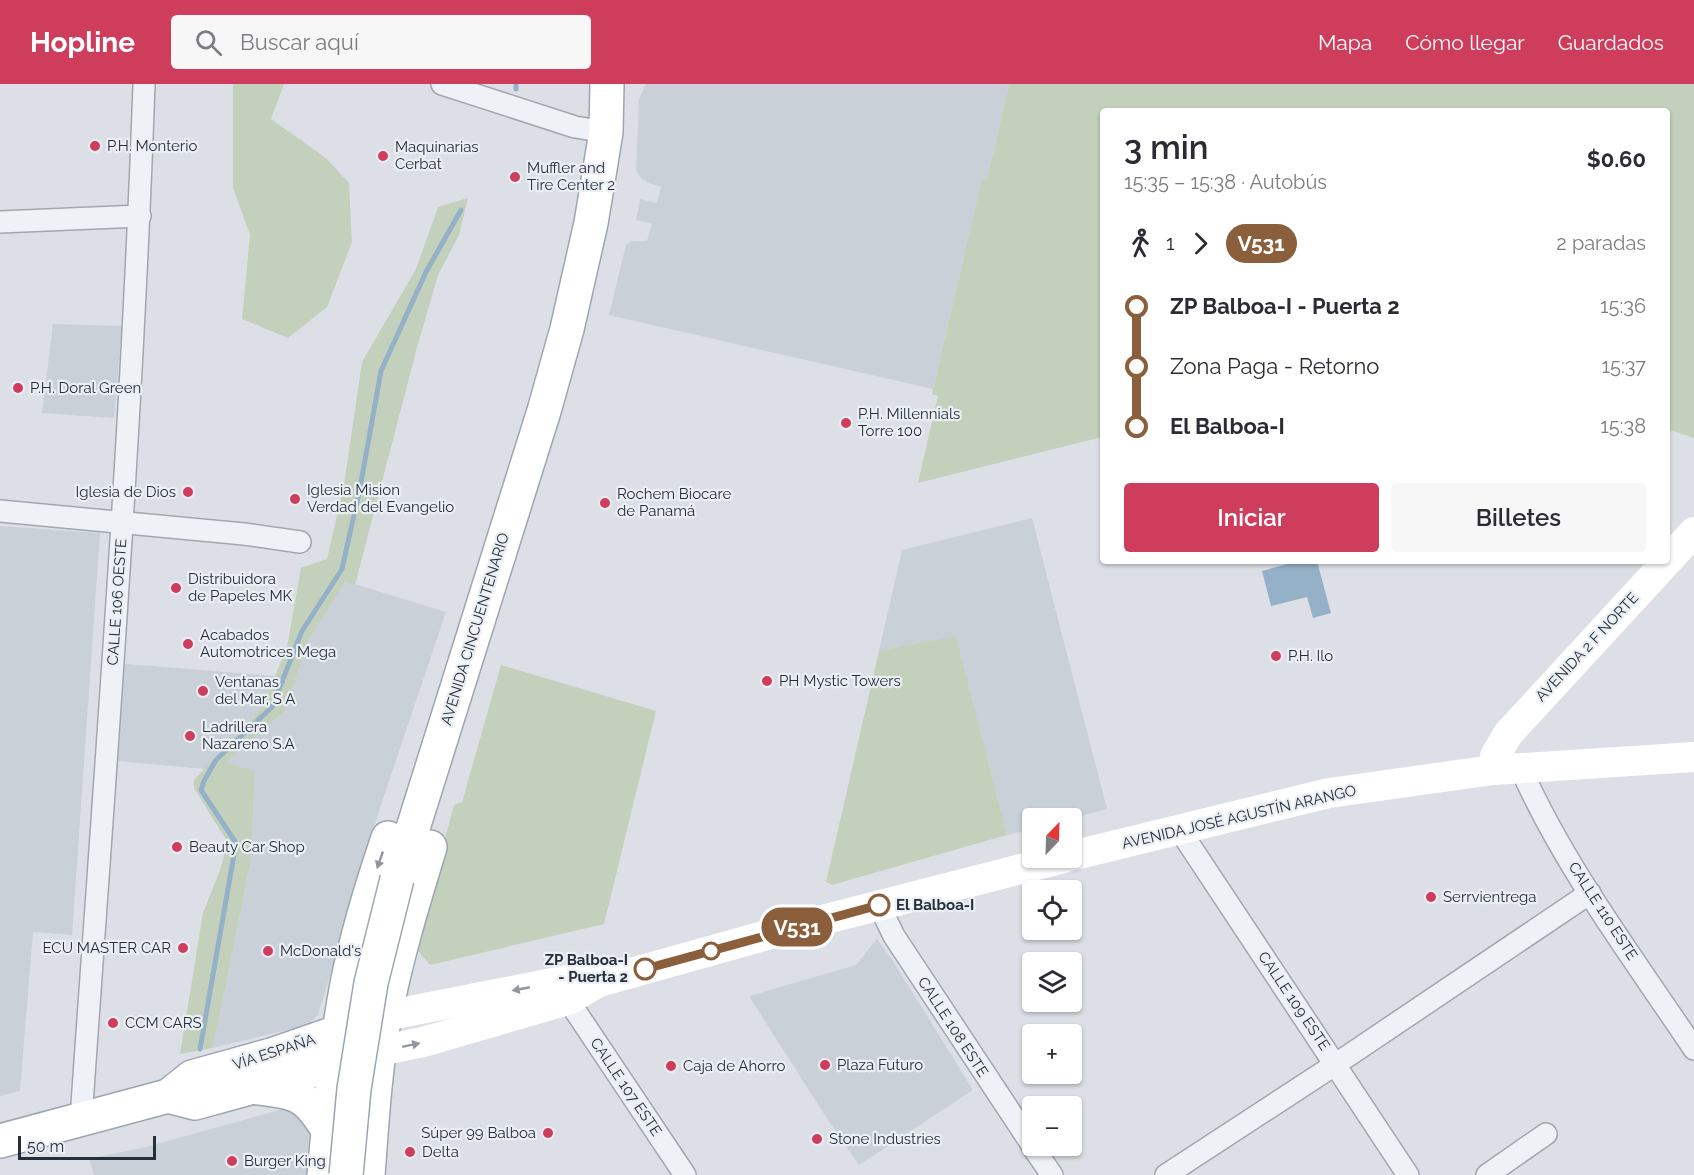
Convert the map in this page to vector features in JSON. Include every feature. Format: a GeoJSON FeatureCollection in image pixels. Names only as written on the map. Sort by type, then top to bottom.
{"type":"FeatureCollection","features":[{"type":"Feature","properties":{"kind":"main road","name":"AVENIDA CINCUENTENARIO"},"geometry":{"type":"LineString","coordinates":[[346,1175],[354,1089],[371,983],[397,879],[544,411],[567,329],[591,223],[606,132],[607,84]]}},
{"type":"Feature","properties":{"kind":"main road"},"geometry":{"type":"LineString","coordinates":[[368,1175],[379,1051],[385,1016],[403,935],[485,671],[517,548],[518,492]]}},
{"type":"Feature","properties":{"kind":"main road"},"geometry":{"type":"LineString","coordinates":[[324,1175],[339,1031],[348,982],[372,884],[489,540],[518,492]]}},
{"type":"Feature","properties":{"kind":"main road","name":"AVENIDA 2 F NORTE"},"geometry":{"type":"LineString","coordinates":[[1670,558],[1694,532]]}},
{"type":"Feature","properties":{"kind":"main road","name":"AVENIDA 2 F NORTE"},"geometry":{"type":"LineString","coordinates":[[1507,770],[1495,756],[1508,734],[1665,564]]}},
{"type":"Feature","properties":{"kind":"main road","name":"AVENIDA JOSÉ AGUSTÍN ARANGO"},"geometry":{"type":"LineString","coordinates":[[1082,853],[1329,793],[1507,770],[1694,757]]}},
{"type":"Feature","properties":{"kind":"main road"},"geometry":{"type":"LineString","coordinates":[[379,1051],[423,1042],[568,1000],[599,982],[879,905],[1025,868]]}},
{"type":"Feature","properties":{"kind":"main road"},"geometry":{"type":"LineString","coordinates":[[385,1016],[567,980],[599,982]]}},
{"type":"Feature","properties":{"kind":"main road","name":"VÍA ESPAÑA"},"geometry":{"type":"LineString","coordinates":[[0,1141],[168,1096],[192,1077],[271,1055],[385,1016]]}},
{"type":"Feature","properties":{"kind":"main road","name":"VÍA ESPAÑA"},"geometry":{"type":"LineString","coordinates":[[168,1096],[195,1103],[379,1051]]}},
{"type":"Feature","properties":{"kind":"main road"},"geometry":{"type":"LineString","coordinates":[[253,1087],[289,1092],[305,1100],[316,1111],[328,1130]]}},
{"type":"Feature","properties":{"kind":"street","name":"CALLE 106 OESTE"},"geometry":{"type":"LineString","coordinates":[[81,1119],[122,523],[140,216],[144,84]]}},
{"type":"Feature","properties":{"kind":"street"},"geometry":{"type":"LineString","coordinates":[[442,84],[575,126],[606,132]]}},
{"type":"Feature","properties":{"kind":"street"},"geometry":{"type":"LineString","coordinates":[[0,222],[140,216]]}},
{"type":"Feature","properties":{"kind":"street"},"geometry":{"type":"LineString","coordinates":[[0,511],[244,534],[300,542]]}},
{"type":"Feature","properties":{"kind":"street","name":"CALLE 110 ESTE"},"geometry":{"type":"LineString","coordinates":[[1507,770],[1552,833],[1694,1048]]}},
{"type":"Feature","properties":{"kind":"street","name":"CALLE 109 ESTE"},"geometry":{"type":"LineString","coordinates":[[1179,829],[1408,1175]]}},
{"type":"Feature","properties":{"kind":"street"},"geometry":{"type":"LineString","coordinates":[[1166,1175],[1336,1064],[1590,892]]}},
{"type":"Feature","properties":{"kind":"street","name":"CALLE 108 ESTE"},"geometry":{"type":"LineString","coordinates":[[879,905],[894,936],[1022,1131]]}},
{"type":"Feature","properties":{"kind":"street","name":"CALLE 107 ESTE"},"geometry":{"type":"LineString","coordinates":[[568,1000],[685,1175]]}},
{"type":"Feature","properties":{"kind":"street"},"geometry":{"type":"LineString","coordinates":[[1487,1175],[1546,1134]]}},
{"type":"Feature","properties":{"kind":"street","name":"CALLE 108 ESTE"},"geometry":{"type":"LineString","coordinates":[[1039,1156],[1052,1175]]}},
{"type":"Feature","properties":{"kind":"shaded area"},"geometry":{"type":"Polygon","coordinates":[[[646,84],[1009,84],[987,180],[982,180],[933,389],[609,315],[626,245],[632,241],[647,241],[652,224],[636,220],[640,199],[657,203],[661,187],[648,183],[636,170],[639,99],[646,84]]]}},
{"type":"Feature","properties":{"kind":"shaded area"},"geometry":{"type":"Polygon","coordinates":[[[53,324],[122,326],[114,418],[42,413],[53,324]]]}},
{"type":"Feature","properties":{"kind":"shaded area"},"geometry":{"type":"Polygon","coordinates":[[[1032,518],[1107,809],[1082,816],[1082,808],[1022,808],[1022,831],[1007,835],[956,637],[879,651],[902,550],[1032,518]]]}},
{"type":"Feature","properties":{"kind":"shaded area"},"geometry":{"type":"Polygon","coordinates":[[[0,526],[100,533],[72,935],[33,932],[20,1091],[0,1096],[0,526]]]}},
{"type":"Feature","properties":{"kind":"shaded area"},"geometry":{"type":"Polygon","coordinates":[[[345,581],[446,612],[380,808],[318,1015],[307,1025],[213,1048],[251,859],[255,771],[225,762],[285,711],[309,639],[345,581]]]}},
{"type":"Feature","properties":{"kind":"shaded area"},"geometry":{"type":"Polygon","coordinates":[[[124,664],[275,676],[262,708],[256,716],[205,769],[118,761],[124,664]]]}},
{"type":"Feature","properties":{"kind":"shaded area"},"geometry":{"type":"Polygon","coordinates":[[[877,939],[973,1090],[859,1165],[749,996],[856,965],[877,939]]]}},
{"type":"Feature","properties":{"kind":"shaded area"},"geometry":{"type":"Polygon","coordinates":[[[283,1109],[300,1115],[306,1123],[309,1132],[307,1175],[94,1175],[89,1159],[146,1147],[283,1109]]]}},
{"type":"Feature","properties":{"kind":"green space"},"geometry":{"type":"Polygon","coordinates":[[[233,84],[284,84],[271,119],[326,158],[349,183],[352,242],[327,307],[288,338],[242,319],[250,235],[233,188],[233,84]]]}},
{"type":"Feature","properties":{"kind":"green space"},"geometry":{"type":"Polygon","coordinates":[[[1009,84],[1694,84],[1694,438],[1670,430],[1670,108],[1100,108],[1100,438],[918,483],[938,396],[932,394],[982,179],[987,180],[1009,84]]]}},
{"type":"Feature","properties":{"kind":"green space"},"geometry":{"type":"Polygon","coordinates":[[[468,198],[459,235],[438,275],[355,585],[345,582],[309,639],[285,711],[226,762],[255,771],[251,859],[213,1048],[180,1054],[203,913],[228,843],[194,788],[194,780],[262,708],[287,647],[301,568],[327,559],[344,485],[362,362],[416,269],[438,207],[468,198]]]}},
{"type":"Feature","properties":{"kind":"green space"},"geometry":{"type":"Polygon","coordinates":[[[956,636],[1007,835],[832,885],[826,882],[879,651],[956,636]]]}},
{"type":"Feature","properties":{"kind":"green space"},"geometry":{"type":"Polygon","coordinates":[[[501,665],[656,711],[604,924],[430,965],[415,947],[454,805],[462,802],[501,665]]]}},
{"type":"Feature","properties":{"kind":"water"},"geometry":{"type":"Polygon","coordinates":[[[1288,564],[1318,564],[1331,613],[1313,618],[1307,597],[1271,606],[1262,571],[1288,564]]]}},
{"type":"Feature","properties":{"kind":"waterway"},"geometry":{"type":"LineString","coordinates":[[516,84],[516,89]]}},
{"type":"Feature","properties":{"kind":"waterway"},"geometry":{"type":"LineString","coordinates":[[200,1049],[236,843],[201,790],[216,760],[272,707],[302,631],[342,569],[360,488],[381,371],[426,272],[461,210]]}},
{"type":"Feature","properties":{"kind":"bus line","name":"V531"},"geometry":{"type":"LineString","coordinates":[[645,969],[879,905]]}},
{"type":"Feature","properties":{"kind":"place","name":"P.H. Monterio"},"geometry":{"type":"Point","coordinates":[95,146]}},
{"type":"Feature","properties":{"kind":"place","name":"Maquinarias Cerbat"},"geometry":{"type":"Point","coordinates":[383,156]}},
{"type":"Feature","properties":{"kind":"place","name":"Muffler and Tire Center 2"},"geometry":{"type":"Point","coordinates":[515,177]}},
{"type":"Feature","properties":{"kind":"place","name":"P.H. Doral Green"},"geometry":{"type":"Point","coordinates":[18,388]}},
{"type":"Feature","properties":{"kind":"place","name":"P.H. Millennials Torre 100"},"geometry":{"type":"Point","coordinates":[846,423]}},
{"type":"Feature","properties":{"kind":"place","name":"Iglesia de Dios"},"geometry":{"type":"Point","coordinates":[188,492]}},
{"type":"Feature","properties":{"kind":"place","name":"Iglesia Mision Verdad del Evangelio"},"geometry":{"type":"Point","coordinates":[295,499]}},
{"type":"Feature","properties":{"kind":"place","name":"Rochem Biocare de Panamá"},"geometry":{"type":"Point","coordinates":[605,503]}},
{"type":"Feature","properties":{"kind":"place","name":"Distribuidora de Papeles MK"},"geometry":{"type":"Point","coordinates":[176,588]}},
{"type":"Feature","properties":{"kind":"place","name":"Acabados Automotrices Mega"},"geometry":{"type":"Point","coordinates":[188,644]}},
{"type":"Feature","properties":{"kind":"place","name":"P.H. Ilo"},"geometry":{"type":"Point","coordinates":[1276,656]}},
{"type":"Feature","properties":{"kind":"place","name":"PH Mystic Towers"},"geometry":{"type":"Point","coordinates":[767,681]}},
{"type":"Feature","properties":{"kind":"place","name":"Ventanas del Mar, S A"},"geometry":{"type":"Point","coordinates":[203,691]}},
{"type":"Feature","properties":{"kind":"place","name":"Ladrillera Nazareno S.A"},"geometry":{"type":"Point","coordinates":[190,736]}},
{"type":"Feature","properties":{"kind":"place","name":"Beauty Car Shop"},"geometry":{"type":"Point","coordinates":[177,847]}},
{"type":"Feature","properties":{"kind":"place","name":"Serrvientrega"},"geometry":{"type":"Point","coordinates":[1431,897]}},
{"type":"Feature","properties":{"kind":"place","name":"El Balboa-I"},"geometry":{"type":"Point","coordinates":[879,905]}},
{"type":"Feature","properties":{"kind":"place","name":"ECU MASTER CAR"},"geometry":{"type":"Point","coordinates":[183,948]}},
{"type":"Feature","properties":{"kind":"place","name":"McDonald's"},"geometry":{"type":"Point","coordinates":[268,951]}},
{"type":"Feature","properties":{"kind":"place","name":"ZP Balboa-I - Puerta 2"},"geometry":{"type":"Point","coordinates":[645,969]}},
{"type":"Feature","properties":{"kind":"place","name":"CCM CARS"},"geometry":{"type":"Point","coordinates":[113,1023]}},
{"type":"Feature","properties":{"kind":"place","name":"Plaza Futuro"},"geometry":{"type":"Point","coordinates":[825,1065]}},
{"type":"Feature","properties":{"kind":"place","name":"Caja de Ahorro"},"geometry":{"type":"Point","coordinates":[671,1066]}},
{"type":"Feature","properties":{"kind":"place","name":"Súper 99 Balboa"},"geometry":{"type":"Point","coordinates":[548,1133]}},
{"type":"Feature","properties":{"kind":"place","name":"Stone Industries"},"geometry":{"type":"Point","coordinates":[817,1139]}},
{"type":"Feature","properties":{"kind":"place","name":"Delta"},"geometry":{"type":"Point","coordinates":[410,1152]}},
{"type":"Feature","properties":{"kind":"place","name":"Burger King"},"geometry":{"type":"Point","coordinates":[232,1161]}}]}
